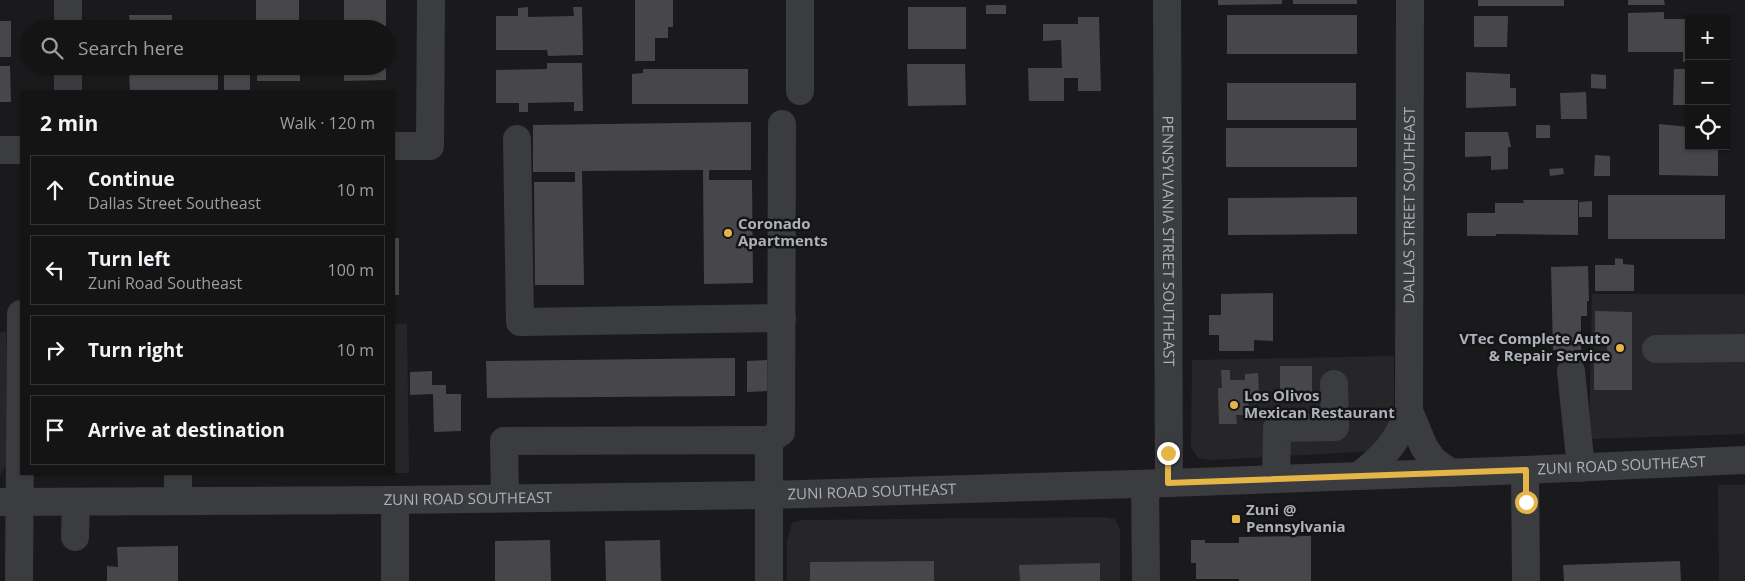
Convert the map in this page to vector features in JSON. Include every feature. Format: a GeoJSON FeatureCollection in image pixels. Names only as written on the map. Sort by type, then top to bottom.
{"type":"FeatureCollection","features":[{"type":"Feature","properties":{"kind":"street"},"geometry":{"type":"LineString","coordinates":[[68,0],[68,20]]}},
{"type":"Feature","properties":{"kind":"street"},"geometry":{"type":"LineString","coordinates":[[395,146],[430,146],[431,0]]}},
{"type":"Feature","properties":{"kind":"street"},"geometry":{"type":"LineString","coordinates":[[800,0],[800,91]]}},
{"type":"Feature","properties":{"kind":"street","name":"PENNSYLVANIA STREET SOUTHEAST"},"geometry":{"type":"LineString","coordinates":[[1146,581],[1157,484],[1167,0]]}},
{"type":"Feature","properties":{"kind":"street","name":"DALLAS STREET SOUTHEAST"},"geometry":{"type":"LineString","coordinates":[[1359,476],[1380,459],[1393,445],[1409,411],[1410,0]]}},
{"type":"Feature","properties":{"kind":"street"},"geometry":{"type":"LineString","coordinates":[[68,75],[68,90]]}},
{"type":"Feature","properties":{"kind":"street"},"geometry":{"type":"LineString","coordinates":[[505,498],[504,441],[769,440],[781,432],[782,124]]}},
{"type":"Feature","properties":{"kind":"street"},"geometry":{"type":"LineString","coordinates":[[517,139],[520,322],[782,318]]}},
{"type":"Feature","properties":{"kind":"street"},"geometry":{"type":"LineString","coordinates":[[0,150],[20,150]]}},
{"type":"Feature","properties":{"kind":"street"},"geometry":{"type":"LineString","coordinates":[[19,581],[9,502],[10,384],[20,320]]}},
{"type":"Feature","properties":{"kind":"street"},"geometry":{"type":"LineString","coordinates":[[1656,349],[1745,348]]}},
{"type":"Feature","properties":{"kind":"street"},"geometry":{"type":"LineString","coordinates":[[1571,371],[1581,468]]}},
{"type":"Feature","properties":{"kind":"street"},"geometry":{"type":"LineString","coordinates":[[1276,479],[1278,428],[1335,426],[1334,384]]}},
{"type":"Feature","properties":{"kind":"street","name":"DALLAS STREET SOUTHEAST"},"geometry":{"type":"LineString","coordinates":[[1409,411],[1424,447],[1433,460],[1451,473]]}},
{"type":"Feature","properties":{"kind":"street"},"geometry":{"type":"LineString","coordinates":[[769,440],[769,581]]}},
{"type":"Feature","properties":{"kind":"street","name":"ZUNI ROAD SOUTHEAST"},"geometry":{"type":"LineString","coordinates":[[9,502],[395,500],[768,495],[1157,484],[1745,460]]}},
{"type":"Feature","properties":{"kind":"street"},"geometry":{"type":"LineString","coordinates":[[1526,470],[1526,581]]}},
{"type":"Feature","properties":{"kind":"street"},"geometry":{"type":"LineString","coordinates":[[178,475],[178,501]]}},
{"type":"Feature","properties":{"kind":"street"},"geometry":{"type":"LineString","coordinates":[[395,500],[395,581]]}},
{"type":"Feature","properties":{"kind":"street"},"geometry":{"type":"LineString","coordinates":[[75,537],[76,502]]}},
{"type":"Feature","properties":{"kind":"shaded area"},"geometry":{"type":"Polygon","coordinates":[[[1592,294],[1745,294],[1745,434],[1589,439],[1592,294]]]}},
{"type":"Feature","properties":{"kind":"shaded area"},"geometry":{"type":"Polygon","coordinates":[[[395,324],[407,324],[409,473],[395,473],[395,324]]]}},
{"type":"Feature","properties":{"kind":"shaded area"},"geometry":{"type":"Polygon","coordinates":[[[0,332],[6,332],[6,466],[0,475],[0,332]]]}},
{"type":"Feature","properties":{"kind":"shaded area"},"geometry":{"type":"Polygon","coordinates":[[[1394,356],[1394,430],[1376,451],[1210,460],[1198,458],[1191,447],[1192,360],[1394,356]]]}},
{"type":"Feature","properties":{"kind":"shaded area"},"geometry":{"type":"Polygon","coordinates":[[[1718,485],[1745,485],[1745,581],[1719,581],[1718,485]]]}},
{"type":"Feature","properties":{"kind":"shaded area"},"geometry":{"type":"Polygon","coordinates":[[[1104,517],[1115,519],[1120,529],[1120,581],[787,581],[787,541],[792,523],[803,520],[1104,517]]]}},
{"type":"Feature","properties":{"kind":"building"},"geometry":{"type":"Polygon","coordinates":[[[256,0],[299,0],[299,20],[256,20],[256,0]]]}},
{"type":"Feature","properties":{"kind":"building"},"geometry":{"type":"Polygon","coordinates":[[[344,0],[386,0],[386,20],[344,20],[344,0]]]}},
{"type":"Feature","properties":{"kind":"building"},"geometry":{"type":"Polygon","coordinates":[[[635,0],[673,0],[673,27],[668,27],[668,38],[655,38],[655,61],[635,61],[635,0]]]}},
{"type":"Feature","properties":{"kind":"building"},"geometry":{"type":"Polygon","coordinates":[[[1218,0],[1282,0],[1282,4],[1218,5],[1218,0]]]}},
{"type":"Feature","properties":{"kind":"building"},"geometry":{"type":"Polygon","coordinates":[[[1293,0],[1357,0],[1357,4],[1293,4],[1293,0]]]}},
{"type":"Feature","properties":{"kind":"building"},"geometry":{"type":"Polygon","coordinates":[[[1478,0],[1564,0],[1564,6],[1478,6],[1478,0]]]}},
{"type":"Feature","properties":{"kind":"building"},"geometry":{"type":"Polygon","coordinates":[[[1628,0],[1664,0],[1665,5],[1628,5],[1628,0]]]}},
{"type":"Feature","properties":{"kind":"building"},"geometry":{"type":"Polygon","coordinates":[[[986,5],[1006,5],[1006,14],[986,14],[986,5]]]}},
{"type":"Feature","properties":{"kind":"building"},"geometry":{"type":"Polygon","coordinates":[[[528,7],[528,17],[574,16],[573,7],[582,7],[583,55],[548,56],[547,50],[496,50],[496,16],[518,16],[518,8],[528,7]]]}},
{"type":"Feature","properties":{"kind":"building"},"geometry":{"type":"Polygon","coordinates":[[[908,7],[966,7],[966,49],[908,49],[908,7]]]}},
{"type":"Feature","properties":{"kind":"building"},"geometry":{"type":"Polygon","coordinates":[[[1664,12],[1664,19],[1685,19],[1685,62],[1683,62],[1683,52],[1628,52],[1628,13],[1664,12]]]}},
{"type":"Feature","properties":{"kind":"building"},"geometry":{"type":"Polygon","coordinates":[[[129,15],[172,15],[172,20],[129,20],[129,15]]]}},
{"type":"Feature","properties":{"kind":"building"},"geometry":{"type":"Polygon","coordinates":[[[1227,15],[1357,15],[1357,54],[1227,54],[1227,15]]]}},
{"type":"Feature","properties":{"kind":"building"},"geometry":{"type":"Polygon","coordinates":[[[1474,16],[1508,16],[1507,47],[1474,47],[1474,16]]]}},
{"type":"Feature","properties":{"kind":"building"},"geometry":{"type":"Polygon","coordinates":[[[1078,17],[1099,17],[1101,91],[1078,91],[1078,78],[1064,78],[1064,101],[1029,101],[1028,68],[1062,68],[1061,40],[1043,41],[1043,24],[1078,24],[1078,17]]]}},
{"type":"Feature","properties":{"kind":"building"},"geometry":{"type":"Polygon","coordinates":[[[0,21],[11,21],[11,57],[0,57],[0,21]]]}},
{"type":"Feature","properties":{"kind":"building"},"geometry":{"type":"Polygon","coordinates":[[[547,63],[582,63],[583,111],[574,111],[574,102],[528,103],[528,112],[519,112],[519,103],[496,103],[496,70],[547,69],[547,63]]]}},
{"type":"Feature","properties":{"kind":"building"},"geometry":{"type":"Polygon","coordinates":[[[907,64],[965,64],[966,105],[908,106],[907,64]]]}},
{"type":"Feature","properties":{"kind":"building"},"geometry":{"type":"Polygon","coordinates":[[[0,66],[10,66],[11,102],[0,102],[0,66]]]}},
{"type":"Feature","properties":{"kind":"building"},"geometry":{"type":"Polygon","coordinates":[[[643,69],[748,69],[748,104],[632,104],[632,74],[643,73],[643,69]]]}},
{"type":"Feature","properties":{"kind":"building"},"geometry":{"type":"Polygon","coordinates":[[[1674,69],[1685,69],[1685,105],[1673,105],[1674,69]]]}},
{"type":"Feature","properties":{"kind":"building"},"geometry":{"type":"Polygon","coordinates":[[[1466,72],[1510,74],[1510,88],[1516,88],[1516,106],[1466,108],[1466,72]]]}},
{"type":"Feature","properties":{"kind":"building"},"geometry":{"type":"Polygon","coordinates":[[[1591,74],[1606,75],[1606,89],[1591,88],[1591,74]]]}},
{"type":"Feature","properties":{"kind":"building"},"geometry":{"type":"Polygon","coordinates":[[[129,75],[218,75],[218,90],[130,90],[129,75]]]}},
{"type":"Feature","properties":{"kind":"building"},"geometry":{"type":"Polygon","coordinates":[[[224,75],[250,75],[250,90],[224,90],[224,75]]]}},
{"type":"Feature","properties":{"kind":"building"},"geometry":{"type":"Polygon","coordinates":[[[257,75],[300,75],[300,81],[257,81],[257,75]]]}},
{"type":"Feature","properties":{"kind":"building"},"geometry":{"type":"Polygon","coordinates":[[[344,75],[386,75],[386,80],[344,81],[344,75]]]}},
{"type":"Feature","properties":{"kind":"building"},"geometry":{"type":"Polygon","coordinates":[[[1227,83],[1356,83],[1356,120],[1227,120],[1227,83]]]}},
{"type":"Feature","properties":{"kind":"building"},"geometry":{"type":"Polygon","coordinates":[[[1586,92],[1587,119],[1561,119],[1560,93],[1586,92]]]}},
{"type":"Feature","properties":{"kind":"building","name":"Coronado Apartments"},"geometry":{"type":"Polygon","coordinates":[[[751,122],[751,170],[709,170],[709,180],[752,180],[753,283],[704,284],[703,170],[582,171],[584,285],[535,285],[534,182],[575,182],[575,172],[533,172],[533,125],[751,122]]]}},
{"type":"Feature","properties":{"kind":"building"},"geometry":{"type":"Polygon","coordinates":[[[1659,124],[1685,127],[1685,150],[1718,150],[1718,176],[1659,175],[1659,124]]]}},
{"type":"Feature","properties":{"kind":"building"},"geometry":{"type":"Polygon","coordinates":[[[1536,125],[1550,125],[1550,138],[1536,138],[1536,125]]]}},
{"type":"Feature","properties":{"kind":"building"},"geometry":{"type":"Polygon","coordinates":[[[1226,128],[1357,128],[1357,167],[1226,167],[1226,128]]]}},
{"type":"Feature","properties":{"kind":"building"},"geometry":{"type":"Polygon","coordinates":[[[1465,132],[1508,132],[1511,147],[1508,147],[1508,169],[1491,170],[1491,156],[1465,157],[1465,132]]]}},
{"type":"Feature","properties":{"kind":"building"},"geometry":{"type":"Polygon","coordinates":[[[1595,155],[1610,156],[1610,176],[1594,176],[1595,155]]]}},
{"type":"Feature","properties":{"kind":"building"},"geometry":{"type":"Polygon","coordinates":[[[1563,168],[1564,174],[1550,176],[1549,169],[1563,168]]]}},
{"type":"Feature","properties":{"kind":"building"},"geometry":{"type":"Polygon","coordinates":[[[1608,195],[1725,195],[1725,239],[1608,239],[1608,195]]]}},
{"type":"Feature","properties":{"kind":"building"},"geometry":{"type":"Polygon","coordinates":[[[1357,197],[1357,234],[1228,235],[1228,198],[1357,197]]]}},
{"type":"Feature","properties":{"kind":"building"},"geometry":{"type":"Polygon","coordinates":[[[1523,200],[1578,200],[1578,235],[1496,234],[1496,236],[1467,236],[1467,213],[1495,213],[1495,203],[1524,203],[1523,200]]]}},
{"type":"Feature","properties":{"kind":"building"},"geometry":{"type":"Polygon","coordinates":[[[1592,201],[1592,217],[1579,217],[1579,202],[1592,201]]]}},
{"type":"Feature","properties":{"kind":"building"},"geometry":{"type":"Polygon","coordinates":[[[395,238],[399,238],[399,295],[395,295],[395,238]]]}},
{"type":"Feature","properties":{"kind":"building"},"geometry":{"type":"Polygon","coordinates":[[[1615,258],[1623,259],[1623,264],[1634,265],[1634,291],[1595,291],[1595,265],[1615,265],[1615,258]]]}},
{"type":"Feature","properties":{"kind":"building"},"geometry":{"type":"Polygon","coordinates":[[[1588,266],[1589,301],[1587,301],[1587,316],[1581,316],[1581,350],[1574,350],[1574,357],[1558,357],[1558,350],[1553,350],[1551,267],[1588,266]]]}},
{"type":"Feature","properties":{"kind":"building"},"geometry":{"type":"Polygon","coordinates":[[[1273,293],[1273,341],[1254,340],[1254,351],[1219,351],[1219,335],[1209,335],[1209,315],[1221,315],[1221,294],[1273,293]]]}},
{"type":"Feature","properties":{"kind":"building","name":"VTec Complete Auto & Repair Service"},"geometry":{"type":"Polygon","coordinates":[[[1595,311],[1632,312],[1632,390],[1594,390],[1594,355],[1607,355],[1607,342],[1595,342],[1595,311]]]}},
{"type":"Feature","properties":{"kind":"building"},"geometry":{"type":"Polygon","coordinates":[[[735,358],[735,396],[487,398],[486,361],[735,358]]]}},
{"type":"Feature","properties":{"kind":"building"},"geometry":{"type":"Polygon","coordinates":[[[767,360],[767,391],[747,392],[747,361],[767,360]]]}},
{"type":"Feature","properties":{"kind":"building"},"geometry":{"type":"Polygon","coordinates":[[[1280,366],[1312,366],[1312,398],[1280,399],[1280,366]]]}},
{"type":"Feature","properties":{"kind":"building","name":"Los Olivos Mexican Restaurant"},"geometry":{"type":"Polygon","coordinates":[[[1221,370],[1230,370],[1230,380],[1245,380],[1245,374],[1258,373],[1259,395],[1248,395],[1249,415],[1236,415],[1237,424],[1219,424],[1218,388],[1222,388],[1221,370]]]}},
{"type":"Feature","properties":{"kind":"building"},"geometry":{"type":"Polygon","coordinates":[[[432,371],[432,385],[446,385],[446,394],[461,394],[461,431],[434,432],[433,394],[410,395],[410,372],[432,371]]]}},
{"type":"Feature","properties":{"kind":"building"},"geometry":{"type":"Polygon","coordinates":[[[1311,536],[1311,581],[1196,579],[1196,563],[1191,563],[1191,540],[1205,540],[1205,543],[1239,543],[1239,537],[1311,536]]]}},
{"type":"Feature","properties":{"kind":"building"},"geometry":{"type":"Polygon","coordinates":[[[550,540],[551,581],[495,581],[495,541],[550,540]]]}},
{"type":"Feature","properties":{"kind":"building"},"geometry":{"type":"Polygon","coordinates":[[[660,540],[661,581],[606,581],[605,541],[660,540]]]}},
{"type":"Feature","properties":{"kind":"building"},"geometry":{"type":"Polygon","coordinates":[[[178,546],[178,581],[107,581],[107,566],[118,567],[117,547],[178,546]]]}},
{"type":"Feature","properties":{"kind":"building"},"geometry":{"type":"Polygon","coordinates":[[[934,561],[934,581],[810,581],[810,562],[934,561]]]}},
{"type":"Feature","properties":{"kind":"building"},"geometry":{"type":"Polygon","coordinates":[[[1680,561],[1681,581],[1564,581],[1563,565],[1680,561]]]}},
{"type":"Feature","properties":{"kind":"building"},"geometry":{"type":"Polygon","coordinates":[[[1100,563],[1100,581],[1020,581],[1019,565],[1100,563]]]}},
{"type":"Feature","properties":{"kind":"place","name":"Coronado Apartments"},"geometry":{"type":"Point","coordinates":[728,233]}},
{"type":"Feature","properties":{"kind":"place","name":"VTec Complete Auto & Repair Service"},"geometry":{"type":"Point","coordinates":[1620,348]}},
{"type":"Feature","properties":{"kind":"place","name":"Los Olivos Mexican Restaurant"},"geometry":{"type":"Point","coordinates":[1234,405]}},
{"type":"Feature","properties":{"kind":"place","name":"Zuni @ Pennsylvania"},"geometry":{"type":"Point","coordinates":[1236,519]}},
{"type":"Feature","properties":{"kind":"route"},"geometry":{"type":"LineString","coordinates":[[1168,453],[1168,483],[1526,470],[1526,502]]}}]}
